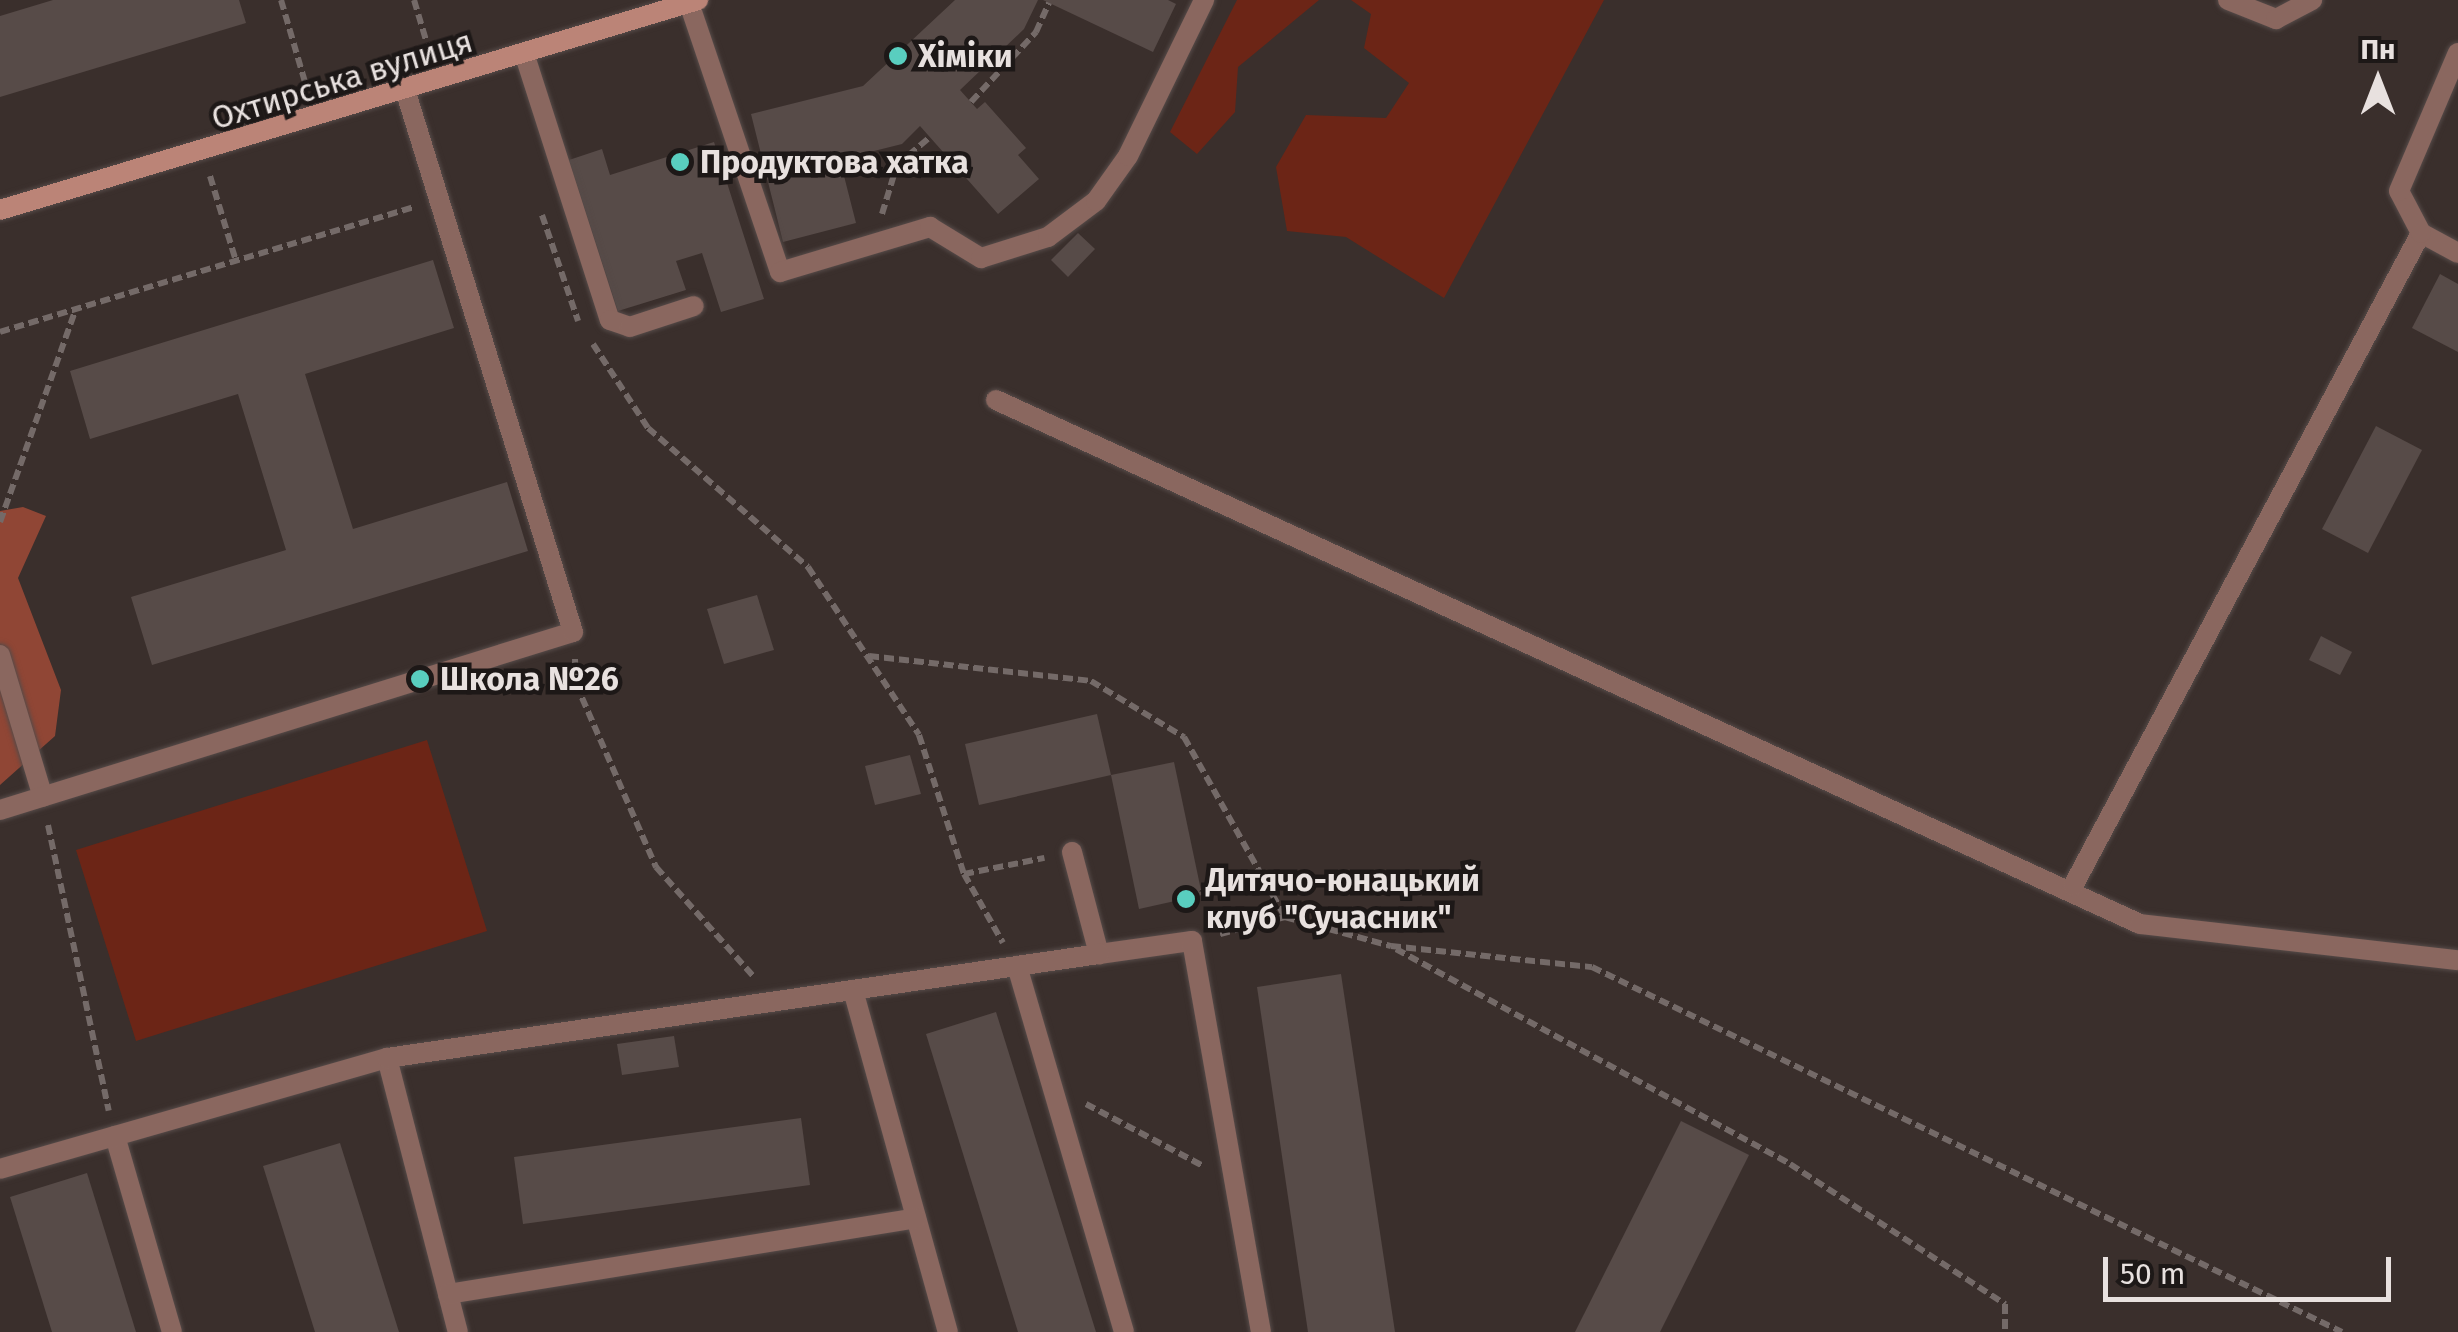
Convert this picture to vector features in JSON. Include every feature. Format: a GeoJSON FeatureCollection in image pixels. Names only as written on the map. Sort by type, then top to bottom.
{"type":"FeatureCollection","features":[{"type":"Feature","properties":{"kind":"main road","name":"Охтирська вулиця"},"geometry":{"type":"LineString","coordinates":[[0,210],[406,93],[694,2]]}},
{"type":"Feature","properties":{"kind":"street"},"geometry":{"type":"LineString","coordinates":[[694,2],[780,272],[930,227],[981,258],[1048,237],[1096,201],[1128,156],[1204,0]]}},
{"type":"Feature","properties":{"kind":"street"},"geometry":{"type":"LineString","coordinates":[[2228,0],[2276,20],[2312,0]]}},
{"type":"Feature","properties":{"kind":"street"},"geometry":{"type":"LineString","coordinates":[[2458,53],[2399,192],[2421,233],[2458,253]]}},
{"type":"Feature","properties":{"kind":"street"},"geometry":{"type":"LineString","coordinates":[[524,56],[610,320],[630,326],[694,306]]}},
{"type":"Feature","properties":{"kind":"street"},"geometry":{"type":"LineString","coordinates":[[0,810],[573,632],[406,93]]}},
{"type":"Feature","properties":{"kind":"street"},"geometry":{"type":"LineString","coordinates":[[2073,886],[2421,233]]}},
{"type":"Feature","properties":{"kind":"street"},"geometry":{"type":"LineString","coordinates":[[996,400],[2073,886],[2140,924],[2458,960]]}},
{"type":"Feature","properties":{"kind":"street"},"geometry":{"type":"LineString","coordinates":[[0,655],[42,797]]}},
{"type":"Feature","properties":{"kind":"street"},"geometry":{"type":"LineString","coordinates":[[1072,852],[1099,954]]}},
{"type":"Feature","properties":{"kind":"street"},"geometry":{"type":"LineString","coordinates":[[0,1169],[387,1058],[1192,941],[1261,1332]]}},
{"type":"Feature","properties":{"kind":"street"},"geometry":{"type":"LineString","coordinates":[[1017,966],[1124,1332]]}},
{"type":"Feature","properties":{"kind":"street"},"geometry":{"type":"LineString","coordinates":[[852,990],[948,1332]]}},
{"type":"Feature","properties":{"kind":"street"},"geometry":{"type":"LineString","coordinates":[[387,1058],[458,1332]]}},
{"type":"Feature","properties":{"kind":"street"},"geometry":{"type":"LineString","coordinates":[[115,1136],[172,1332]]}},
{"type":"Feature","properties":{"kind":"street"},"geometry":{"type":"LineString","coordinates":[[448,1294],[916,1218]]}},
{"type":"Feature","properties":{"kind":"path"},"geometry":{"type":"LineString","coordinates":[[281,0],[305,82]]}},
{"type":"Feature","properties":{"kind":"path"},"geometry":{"type":"LineString","coordinates":[[414,0],[428,47]]}},
{"type":"Feature","properties":{"kind":"path"},"geometry":{"type":"LineString","coordinates":[[971,102],[1036,32],[1049,3]]}},
{"type":"Feature","properties":{"kind":"path"},"geometry":{"type":"LineString","coordinates":[[873,244],[897,165],[930,137]]}},
{"type":"Feature","properties":{"kind":"path"},"geometry":{"type":"LineString","coordinates":[[204,152],[236,261]]}},
{"type":"Feature","properties":{"kind":"path"},"geometry":{"type":"LineString","coordinates":[[0,332],[439,200]]}},
{"type":"Feature","properties":{"kind":"path"},"geometry":{"type":"LineString","coordinates":[[540,208],[567,304],[648,428],[808,567],[920,735],[964,874],[1017,966]]}},
{"type":"Feature","properties":{"kind":"path"},"geometry":{"type":"LineString","coordinates":[[0,522],[76,309]]}},
{"type":"Feature","properties":{"kind":"path"},"geometry":{"type":"LineString","coordinates":[[573,632],[576,684],[656,867],[775,1001]]}},
{"type":"Feature","properties":{"kind":"path"},"geometry":{"type":"LineString","coordinates":[[867,656],[1091,681],[1184,737],[1285,916]]}},
{"type":"Feature","properties":{"kind":"path"},"geometry":{"type":"LineString","coordinates":[[42,797],[115,1136]]}},
{"type":"Feature","properties":{"kind":"path"},"geometry":{"type":"LineString","coordinates":[[964,874],[1072,852]]}},
{"type":"Feature","properties":{"kind":"path"},"geometry":{"type":"LineString","coordinates":[[1192,941],[1285,916],[1391,946],[1592,967],[2342,1332]]}},
{"type":"Feature","properties":{"kind":"path"},"geometry":{"type":"LineString","coordinates":[[1391,946],[1790,1164],[2005,1304],[2005,1332]]}},
{"type":"Feature","properties":{"kind":"path"},"geometry":{"type":"LineString","coordinates":[[1052,1086],[1235,1183]]}},
{"type":"Feature","properties":{"kind":"shaded area"},"geometry":{"type":"Polygon","coordinates":[[[1237,0],[1319,0],[1238,67],[1235,112],[1197,154],[1170,132],[1237,0]]]}},
{"type":"Feature","properties":{"kind":"shaded area"},"geometry":{"type":"Polygon","coordinates":[[[1351,0],[1604,0],[1444,298],[1346,237],[1287,231],[1276,167],[1306,115],[1386,118],[1409,83],[1364,48],[1371,14],[1351,0]]]}},
{"type":"Feature","properties":{"kind":"shaded area"},"geometry":{"type":"Polygon","coordinates":[[[23,507],[46,516],[18,578],[61,690],[55,736],[0,785],[0,511],[23,507]]]}},
{"type":"Feature","properties":{"kind":"shaded area"},"geometry":{"type":"Polygon","coordinates":[[[427,740],[487,931],[136,1041],[76,850],[427,740]]]}},
{"type":"Feature","properties":{"kind":"building"},"geometry":{"type":"Polygon","coordinates":[[[53,0],[239,0],[246,23],[0,97],[0,16],[53,0]]]}},
{"type":"Feature","properties":{"kind":"building"},"geometry":{"type":"Polygon","coordinates":[[[955,0],[1038,0],[1024,29],[960,90],[977,109],[985,102],[1026,148],[1018,155],[1039,179],[998,214],[920,126],[902,144],[830,162],[833,175],[843,172],[856,223],[783,242],[751,114],[863,86],[955,0]]]}},
{"type":"Feature","properties":{"kind":"building"},"geometry":{"type":"Polygon","coordinates":[[[1043,0],[1168,0],[1176,4],[1153,52],[1043,0]]]}},
{"type":"Feature","properties":{"kind":"building"},"geometry":{"type":"Polygon","coordinates":[[[714,142],[764,299],[721,312],[702,253],[676,261],[686,290],[618,311],[569,160],[602,149],[610,175],[714,142]]]}},
{"type":"Feature","properties":{"kind":"building"},"geometry":{"type":"Polygon","coordinates":[[[1078,233],[1095,249],[1068,277],[1051,260],[1078,233]]]}},
{"type":"Feature","properties":{"kind":"building"},"geometry":{"type":"Polygon","coordinates":[[[433,260],[454,328],[305,374],[353,529],[507,482],[528,551],[152,665],[131,597],[286,550],[238,394],[90,439],[70,371],[433,260]]]}},
{"type":"Feature","properties":{"kind":"building"},"geometry":{"type":"Polygon","coordinates":[[[2440,274],[2458,284],[2458,352],[2412,328],[2440,274]]]}},
{"type":"Feature","properties":{"kind":"building"},"geometry":{"type":"Polygon","coordinates":[[[2376,426],[2422,450],[2368,553],[2322,529],[2376,426]]]}},
{"type":"Feature","properties":{"kind":"building"},"geometry":{"type":"Polygon","coordinates":[[[757,595],[774,650],[724,664],[707,609],[757,595]]]}},
{"type":"Feature","properties":{"kind":"building"},"geometry":{"type":"Polygon","coordinates":[[[2321,636],[2352,652],[2340,675],[2309,660],[2321,636]]]}},
{"type":"Feature","properties":{"kind":"building"},"geometry":{"type":"Polygon","coordinates":[[[1097,714],[1111,775],[979,805],[965,744],[1097,714]]]}},
{"type":"Feature","properties":{"kind":"building"},"geometry":{"type":"Polygon","coordinates":[[[910,755],[921,794],[875,805],[865,766],[910,755]]]}},
{"type":"Feature","properties":{"kind":"building"},"geometry":{"type":"Polygon","coordinates":[[[1174,762],[1202,895],[1139,909],[1111,775],[1174,762]]]}},
{"type":"Feature","properties":{"kind":"building"},"geometry":{"type":"Polygon","coordinates":[[[1341,974],[1395,1332],[1308,1332],[1257,987],[1341,974]]]}},
{"type":"Feature","properties":{"kind":"building"},"geometry":{"type":"Polygon","coordinates":[[[996,1012],[1096,1332],[1018,1332],[926,1034],[996,1012]]]}},
{"type":"Feature","properties":{"kind":"building"},"geometry":{"type":"Polygon","coordinates":[[[674,1036],[679,1067],[622,1075],[617,1044],[674,1036]]]}},
{"type":"Feature","properties":{"kind":"building"},"geometry":{"type":"Polygon","coordinates":[[[801,1118],[810,1185],[523,1224],[514,1157],[801,1118]]]}},
{"type":"Feature","properties":{"kind":"building"},"geometry":{"type":"Polygon","coordinates":[[[1681,1121],[1749,1155],[1660,1332],[1575,1332],[1681,1121]]]}},
{"type":"Feature","properties":{"kind":"building"},"geometry":{"type":"Polygon","coordinates":[[[340,1143],[399,1332],[315,1332],[263,1166],[340,1143]]]}},
{"type":"Feature","properties":{"kind":"building"},"geometry":{"type":"Polygon","coordinates":[[[87,1173],[136,1332],[52,1332],[10,1197],[87,1173]]]}},
{"type":"Feature","properties":{"kind":"place","name":"Хіміки"},"geometry":{"type":"Point","coordinates":[898,56]}},
{"type":"Feature","properties":{"kind":"place","name":"Продуктова хатка"},"geometry":{"type":"Point","coordinates":[680,162]}},
{"type":"Feature","properties":{"kind":"place","name":"Школа №26"},"geometry":{"type":"Point","coordinates":[420,679]}},
{"type":"Feature","properties":{"kind":"place","name":"Дитячо-юнацький клуб \"Сучасник\""},"geometry":{"type":"Point","coordinates":[1186,899]}}]}
